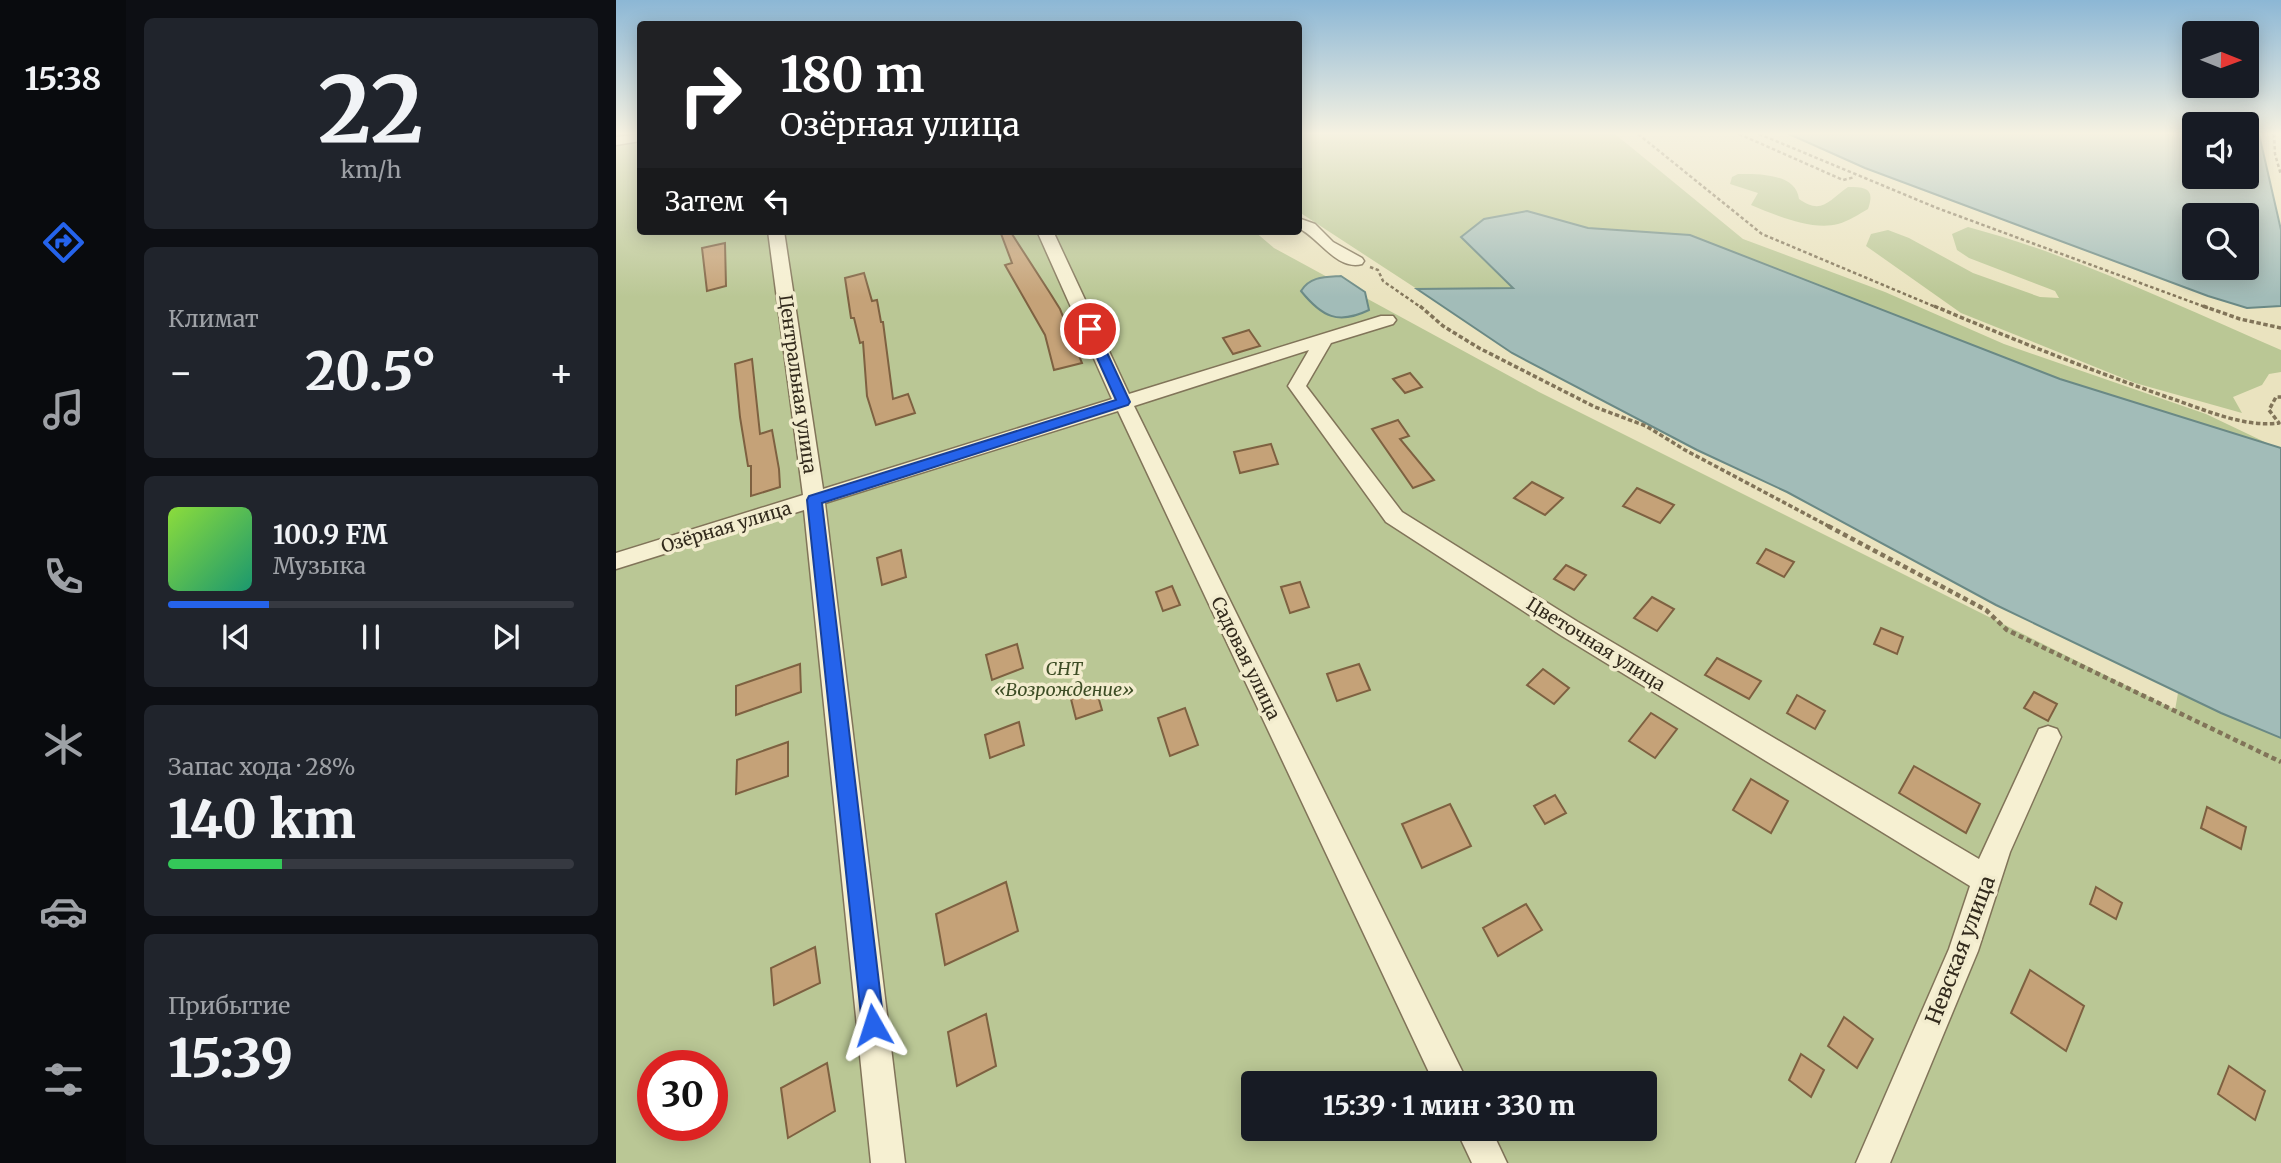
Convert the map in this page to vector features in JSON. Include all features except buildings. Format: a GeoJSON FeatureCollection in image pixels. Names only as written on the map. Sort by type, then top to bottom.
{"type":"FeatureCollection","features":[{"type":"Feature","properties":{"kind":"street"},"geometry":{"type":"LineString","coordinates":[[1302,224],[1310,227],[1327,245],[1356,261]]}},
{"type":"Feature","properties":{"kind":"street","name":"Центральная улица"},"geometry":{"type":"LineString","coordinates":[[777,235],[814,500],[888,1163]]}},
{"type":"Feature","properties":{"kind":"street","name":"Садовая улица"},"geometry":{"type":"LineString","coordinates":[[1047,235],[1123,402],[1445,1071]]}},
{"type":"Feature","properties":{"kind":"street","name":"Озёрная улица"},"geometry":{"type":"LineString","coordinates":[[616,561],[1387,320]]}},
{"type":"Feature","properties":{"kind":"street","name":"Цветочная улица"},"geometry":{"type":"LineString","coordinates":[[1321,340],[1297,386],[1394,517],[1570,629],[1986,879]]}},
{"type":"Feature","properties":{"kind":"street","name":"Невская улица"},"geometry":{"type":"LineString","coordinates":[[1873,1163],[1963,951],[1996,851],[2048,737]]}},
{"type":"Feature","properties":{"kind":"street"},"geometry":{"type":"LineString","coordinates":[[1479,1141],[1490,1163]]}},
{"type":"Feature","properties":{"kind":"path"},"geometry":{"type":"LineString","coordinates":[[1705,188],[1762,234],[2080,367],[2218,414],[2265,425],[2280,423]]}},
{"type":"Feature","properties":{"kind":"path"},"geometry":{"type":"LineString","coordinates":[[1885,188],[1997,232],[2240,319],[2281,327]]}},
{"type":"Feature","properties":{"kind":"path"},"geometry":{"type":"LineString","coordinates":[[1356,261],[1378,270],[1382,281],[1416,303],[1443,326],[1479,348],[1595,407],[1646,426],[1685,450],[1986,610],[2007,630],[2281,762]]}},
{"type":"Feature","properties":{"kind":"path"},"geometry":{"type":"LineString","coordinates":[[2280,423],[2269,410],[2276,397],[2281,397]]}},
{"type":"Feature","properties":{"kind":"green space","name":"СНТ «Возрождение»"},"geometry":{"type":"Polygon","coordinates":[[[616,188],[637,188],[637,235],[1259,235],[1274,248],[1539,392],[2175,710],[2178,693],[2281,738],[2281,1163],[616,1163],[616,188]]]}},
{"type":"Feature","properties":{"kind":"green space"},"geometry":{"type":"Polygon","coordinates":[[[1302,188],[1681,188],[1743,239],[1885,292],[2004,344],[2206,414],[2269,444],[2060,379],[1690,235],[1588,228],[1527,211],[1484,219],[1462,237],[1514,288],[1417,289],[1302,214],[1302,188]]]}},
{"type":"Feature","properties":{"kind":"green space"},"geometry":{"type":"Polygon","coordinates":[[[1743,188],[1795,188],[1799,199],[1819,206],[1846,188],[1861,188],[1870,193],[1870,202],[1868,209],[1854,217],[1828,226],[1805,224],[1751,205],[1758,193],[1743,188]]]}},
{"type":"Feature","properties":{"kind":"green space"},"geometry":{"type":"Polygon","coordinates":[[[1968,227],[2088,267],[2281,350],[2281,372],[2269,374],[2262,385],[2233,397],[2242,413],[2135,383],[1961,313],[1866,246],[1871,234],[1888,230],[1909,238],[1973,273],[2040,297],[2059,298],[2055,291],[1969,258],[1957,250],[1952,234],[1968,227]]]}},
{"type":"Feature","properties":{"kind":"water"},"geometry":{"type":"Polygon","coordinates":[[[1919,188],[2271,188],[2281,230],[2281,306],[2247,308],[2208,296],[1919,188]]]}},
{"type":"Feature","properties":{"kind":"water"},"geometry":{"type":"Polygon","coordinates":[[[1527,211],[1588,228],[1690,235],[2060,379],[2281,448],[2281,738],[2221,713],[1996,605],[1787,492],[1697,450],[1512,353],[1417,289],[1513,288],[1461,237],[1484,219],[1527,211]]]}},
{"type":"Feature","properties":{"kind":"water"},"geometry":{"type":"Polygon","coordinates":[[[1341,276],[1365,292],[1369,310],[1348,317],[1331,316],[1316,307],[1301,291],[1314,280],[1341,276]]]}},
{"type":"Feature","properties":{"kind":"route"},"geometry":{"type":"LineString","coordinates":[[873,1025],[814,500],[1123,402],[1090,329]]}}]}
